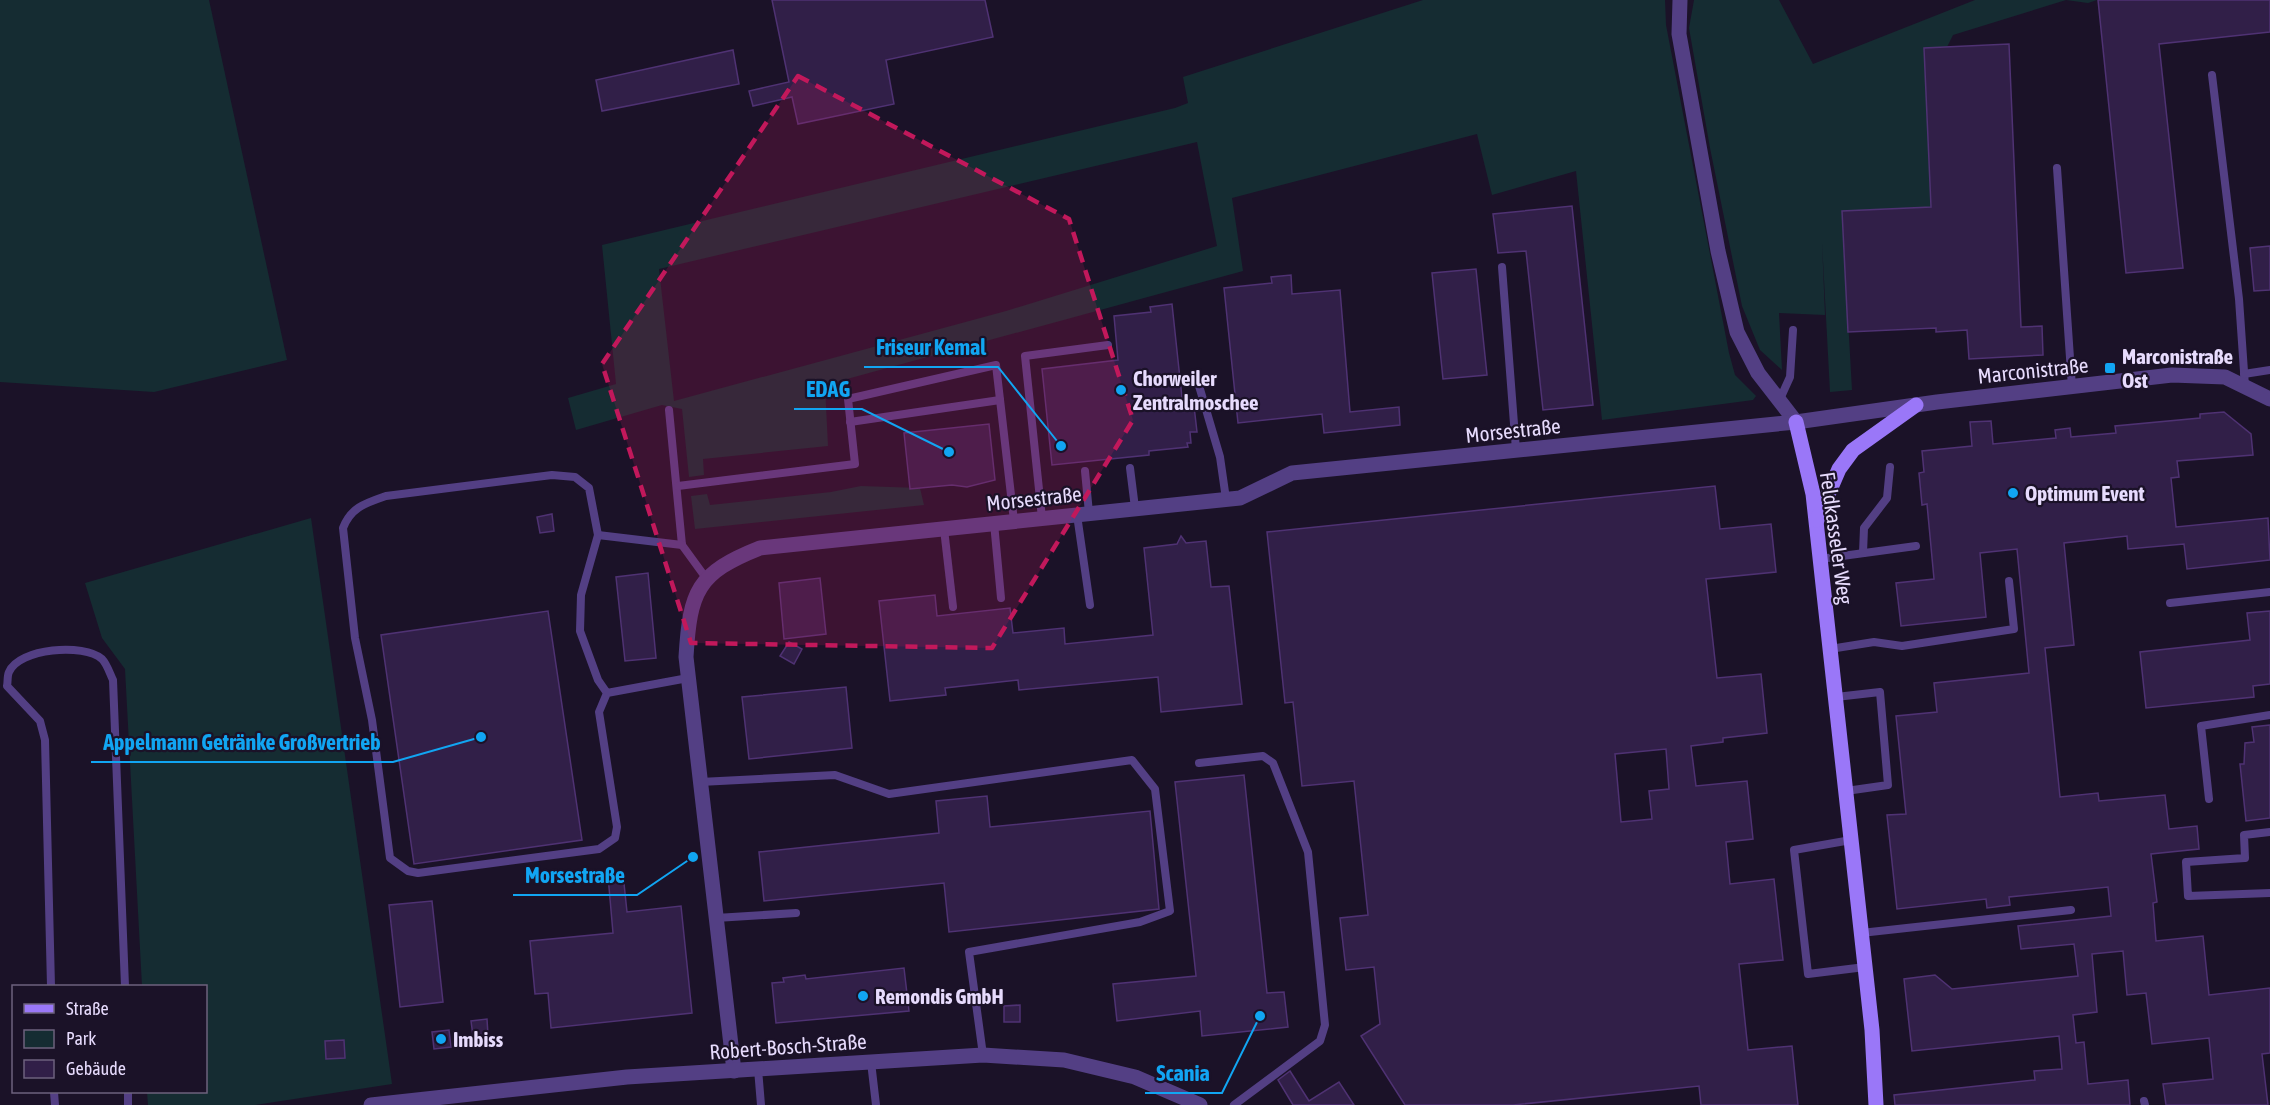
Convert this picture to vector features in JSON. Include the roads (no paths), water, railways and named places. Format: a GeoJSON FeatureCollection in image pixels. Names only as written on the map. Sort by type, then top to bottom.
{"type":"FeatureCollection","features":[{"type":"Feature","properties":{"kind":"street","name":"Feldkasseler Weg"},"geometry":{"type":"LineString","coordinates":[[1680,0],[1679,34],[1718,251],[1737,332],[1758,373],[1796,422],[1813,494],[1865,967],[1876,1105]]}},
{"type":"Feature","properties":{"kind":"street","name":"Marconistraße"},"geometry":{"type":"LineString","coordinates":[[1796,422],[1916,405],[2172,375],[2244,380],[2270,399]]}},
{"type":"Feature","properties":{"kind":"street"},"geometry":{"type":"LineString","coordinates":[[1816,522],[1839,469],[1852,450],[1916,405]]}},
{"type":"Feature","properties":{"kind":"street","name":"Morsestraße"},"geometry":{"type":"LineString","coordinates":[[734,1071],[686,657],[689,612],[706,578],[728,561],[760,548],[1240,498],[1292,473],[1796,422]]}},
{"type":"Feature","properties":{"kind":"street","name":"Robert-Bosch-Straße"},"geometry":{"type":"LineString","coordinates":[[371,1105],[627,1077],[983,1055],[1064,1060],[1135,1077],[1200,1105]]}},
{"type":"Feature","properties":{"kind":"lane"},"geometry":{"type":"LineString","coordinates":[[2212,75],[2239,299],[2244,380],[2270,370]]}},
{"type":"Feature","properties":{"kind":"lane"},"geometry":{"type":"LineString","coordinates":[[2057,168],[2072,387]]}},
{"type":"Feature","properties":{"kind":"lane"},"geometry":{"type":"LineString","coordinates":[[1502,267],[1516,450]]}},
{"type":"Feature","properties":{"kind":"lane"},"geometry":{"type":"LineString","coordinates":[[1780,399],[1790,377],[1793,330]]}},
{"type":"Feature","properties":{"kind":"lane"},"geometry":{"type":"LineString","coordinates":[[1042,518],[1025,356],[1108,345]]}},
{"type":"Feature","properties":{"kind":"lane"},"geometry":{"type":"LineString","coordinates":[[678,486],[855,464],[848,399],[996,365],[1014,521]]}},
{"type":"Feature","properties":{"kind":"lane"},"geometry":{"type":"LineString","coordinates":[[1197,379],[1220,457],[1226,499]]}},
{"type":"Feature","properties":{"kind":"lane"},"geometry":{"type":"LineString","coordinates":[[850,422],[1000,400]]}},
{"type":"Feature","properties":{"kind":"lane"},"geometry":{"type":"LineString","coordinates":[[669,410],[682,545],[706,578]]}},
{"type":"Feature","properties":{"kind":"lane"},"geometry":{"type":"LineString","coordinates":[[1863,553],[1864,528],[1887,498],[1890,467]]}},
{"type":"Feature","properties":{"kind":"lane"},"geometry":{"type":"LineString","coordinates":[[1130,468],[1135,508]]}},
{"type":"Feature","properties":{"kind":"lane"},"geometry":{"type":"LineString","coordinates":[[1085,471],[1083,514],[1090,605]]}},
{"type":"Feature","properties":{"kind":"lane"},"geometry":{"type":"LineString","coordinates":[[552,475],[575,477],[590,488],[598,535],[581,595],[580,632],[598,680],[607,693],[599,712],[617,826],[615,838],[599,849],[418,873],[408,871],[390,858],[372,720],[355,638],[343,528],[348,514],[363,504],[386,496],[552,475]]}},
{"type":"Feature","properties":{"kind":"lane"},"geometry":{"type":"LineString","coordinates":[[994,524],[1001,598]]}},
{"type":"Feature","properties":{"kind":"lane"},"geometry":{"type":"LineString","coordinates":[[944,529],[953,607]]}},
{"type":"Feature","properties":{"kind":"lane"},"geometry":{"type":"LineString","coordinates":[[598,535],[682,545]]}},
{"type":"Feature","properties":{"kind":"lane"},"geometry":{"type":"LineString","coordinates":[[1820,559],[1916,546]]}},
{"type":"Feature","properties":{"kind":"lane"},"geometry":{"type":"LineString","coordinates":[[1830,649],[1874,642],[1902,646],[2014,629],[2009,581]]}},
{"type":"Feature","properties":{"kind":"lane"},"geometry":{"type":"LineString","coordinates":[[2170,603],[2270,592]]}},
{"type":"Feature","properties":{"kind":"lane"},"geometry":{"type":"LineString","coordinates":[[51,985],[45,740],[40,721],[7,686],[9,671],[23,659],[53,651],[82,649],[103,660],[113,680],[125,985]]}},
{"type":"Feature","properties":{"kind":"lane"},"geometry":{"type":"LineString","coordinates":[[607,693],[688,678]]}},
{"type":"Feature","properties":{"kind":"lane"},"geometry":{"type":"LineString","coordinates":[[1836,697],[1880,692],[1888,785],[1846,791]]}},
{"type":"Feature","properties":{"kind":"lane"},"geometry":{"type":"LineString","coordinates":[[2209,799],[2201,726],[2270,715]]}},
{"type":"Feature","properties":{"kind":"lane"},"geometry":{"type":"LineString","coordinates":[[1199,764],[1263,756],[1273,763],[1308,852],[1320,952],[1325,1025],[1320,1041],[1234,1105]]}},
{"type":"Feature","properties":{"kind":"lane"},"geometry":{"type":"LineString","coordinates":[[700,782],[835,775],[889,794],[1132,760],[1155,789],[1170,910],[1140,922],[969,952],[983,1055]]}},
{"type":"Feature","properties":{"kind":"lane"},"geometry":{"type":"LineString","coordinates":[[2270,832],[2244,835],[2246,858],[2187,862],[2188,896],[2270,893]]}},
{"type":"Feature","properties":{"kind":"lane"},"geometry":{"type":"LineString","coordinates":[[1851,840],[1794,850],[1808,974],[1865,967]]}},
{"type":"Feature","properties":{"kind":"lane"},"geometry":{"type":"LineString","coordinates":[[1861,933],[2071,910]]}},
{"type":"Feature","properties":{"kind":"lane"},"geometry":{"type":"LineString","coordinates":[[716,918],[796,913]]}},
{"type":"Feature","properties":{"kind":"lane"},"geometry":{"type":"LineString","coordinates":[[871,1062],[876,1105]]}},
{"type":"Feature","properties":{"kind":"lane"},"geometry":{"type":"LineString","coordinates":[[758,1069],[761,1105]]}},
{"type":"Feature","properties":{"kind":"place","name":"Marconistraße Ost"},"geometry":{"type":"Point","coordinates":[2110,368]}},
{"type":"Feature","properties":{"kind":"place","name":"Chorweiler Zentralmoschee"},"geometry":{"type":"Point","coordinates":[1121,390]}},
{"type":"Feature","properties":{"kind":"place","name":"Friseur Kemal"},"geometry":{"type":"Point","coordinates":[1061,446]}},
{"type":"Feature","properties":{"kind":"place","name":"EDAG"},"geometry":{"type":"Point","coordinates":[949,452]}},
{"type":"Feature","properties":{"kind":"place","name":"Optimum Event"},"geometry":{"type":"Point","coordinates":[2013,493]}},
{"type":"Feature","properties":{"kind":"place","name":"Appelmann Getränke Großvertrieb"},"geometry":{"type":"Point","coordinates":[481,737]}},
{"type":"Feature","properties":{"kind":"place","name":"Morsestraße"},"geometry":{"type":"Point","coordinates":[693,857]}},
{"type":"Feature","properties":{"kind":"place","name":"Remondis GmbH"},"geometry":{"type":"Point","coordinates":[863,996]}},
{"type":"Feature","properties":{"kind":"place","name":"Scania"},"geometry":{"type":"Point","coordinates":[1260,1016]}},
{"type":"Feature","properties":{"kind":"place","name":"Imbiss"},"geometry":{"type":"Point","coordinates":[441,1039]}}]}
